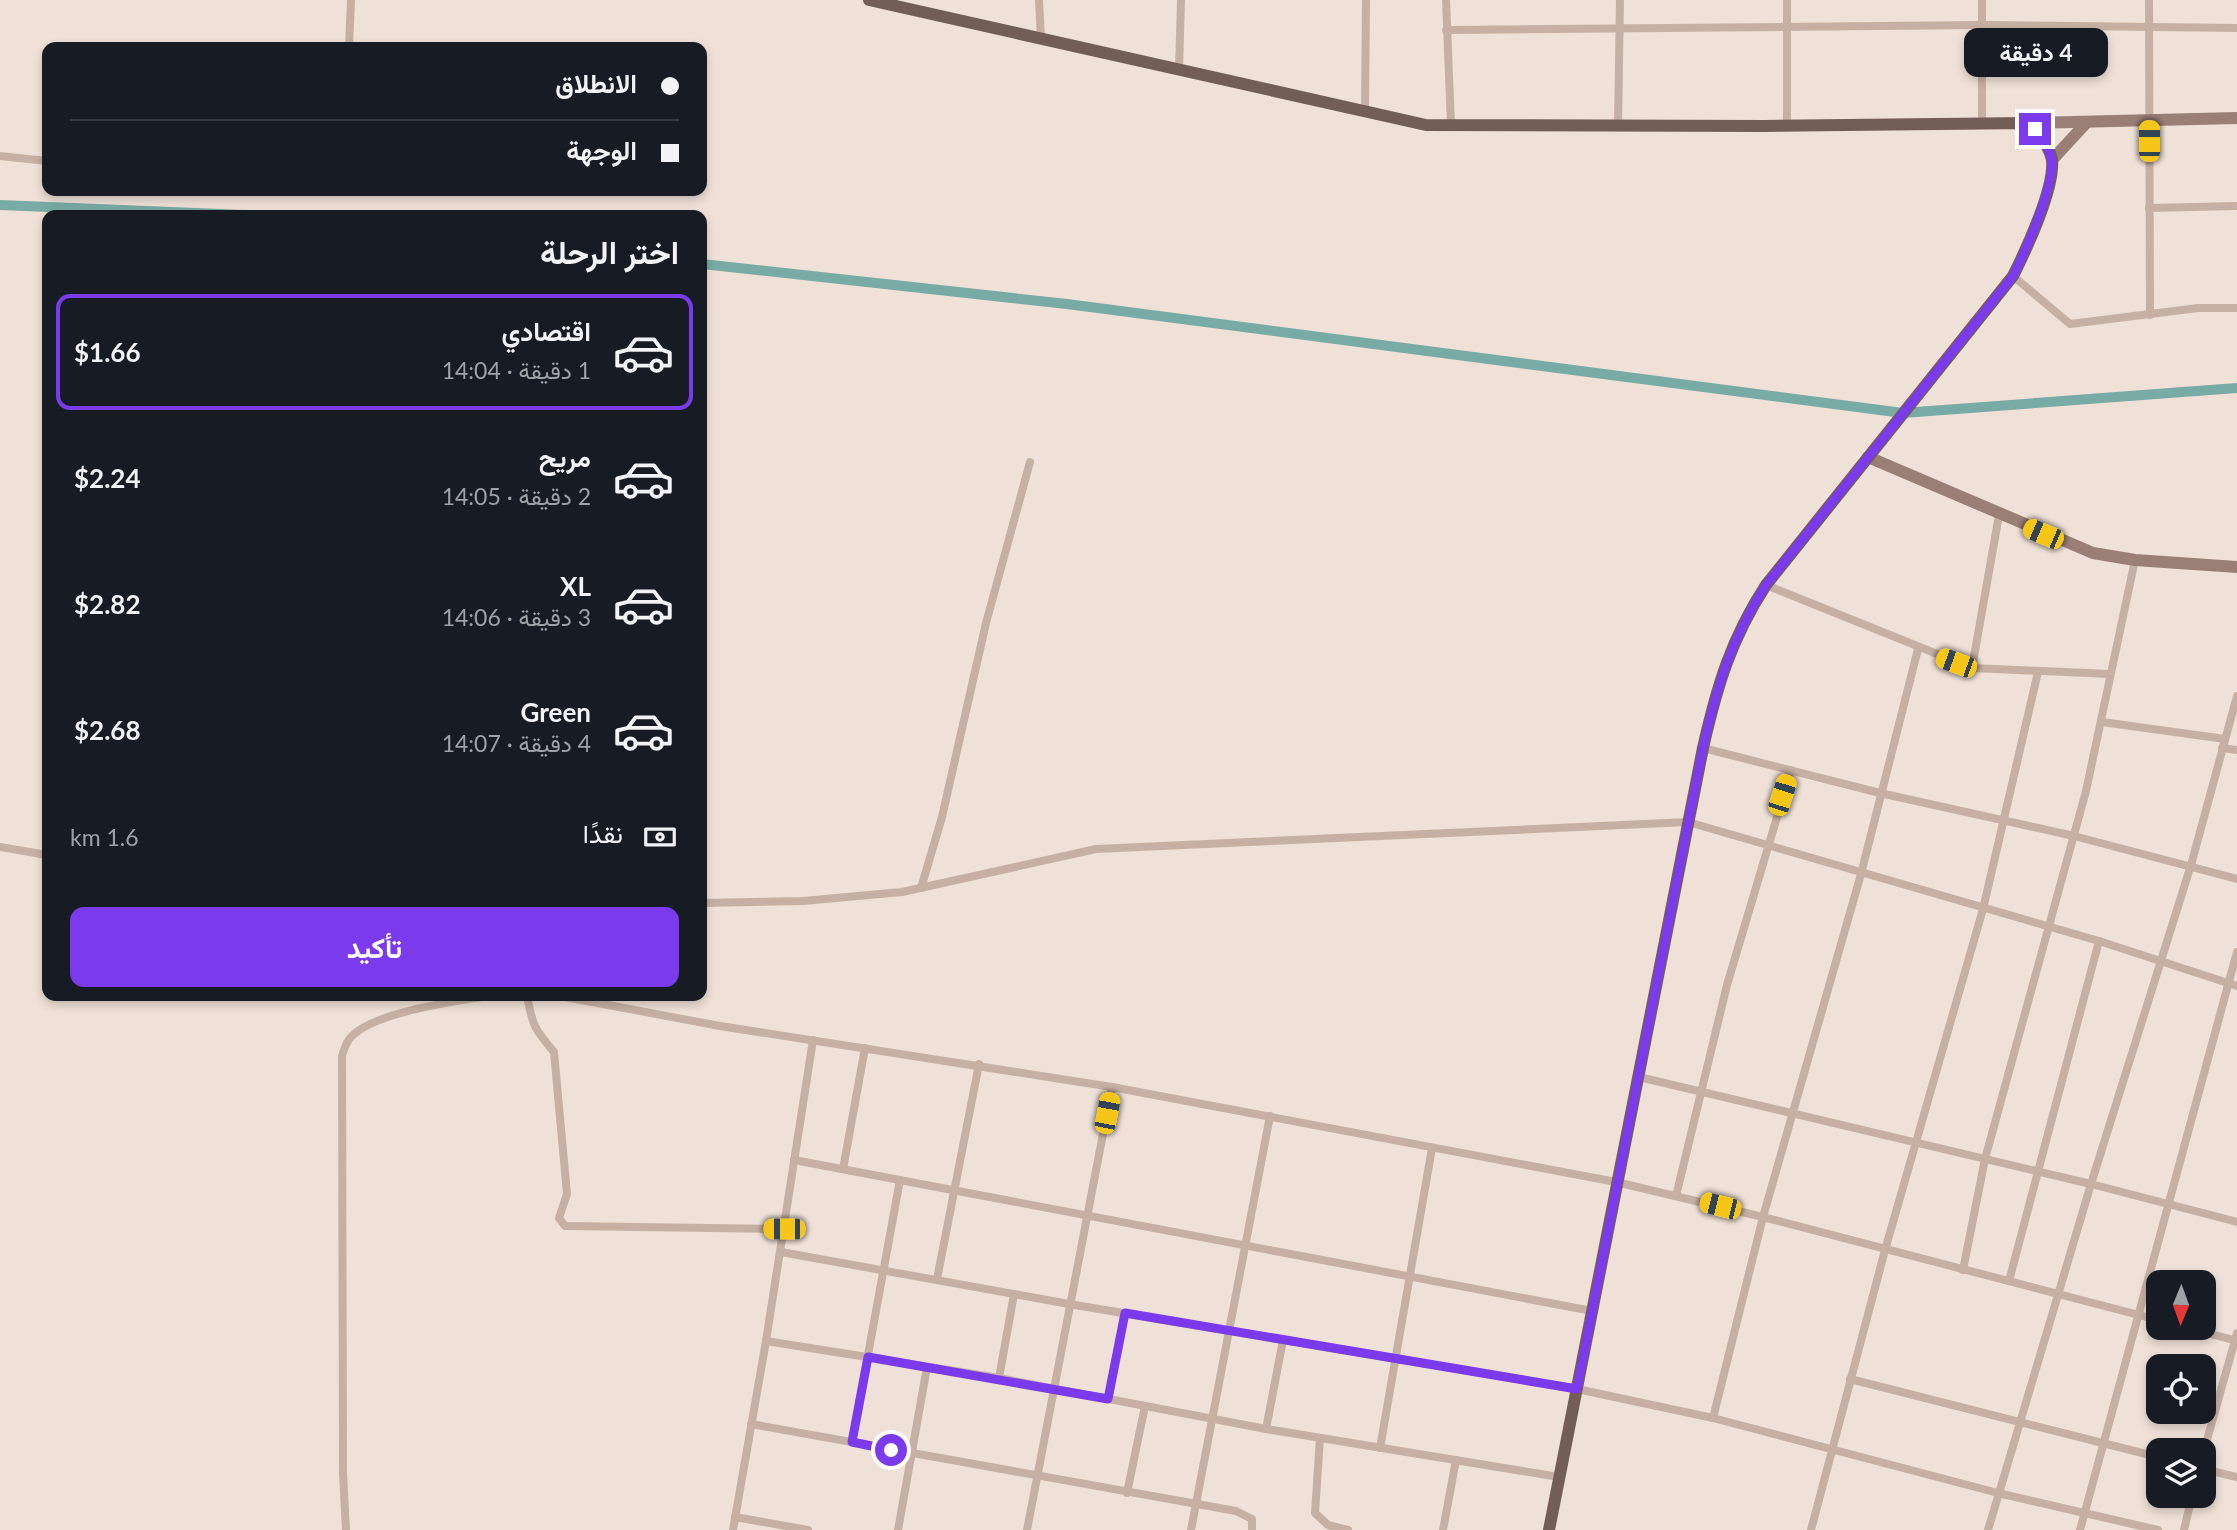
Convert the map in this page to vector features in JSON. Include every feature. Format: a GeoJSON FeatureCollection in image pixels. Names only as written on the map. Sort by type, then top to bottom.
{"type":"FeatureCollection","features":[{"type":"Feature","properties":{"kind":"main road"},"geometry":{"type":"LineString","coordinates":[[869,0],[1426,125],[2028,123],[2045,144],[2052,160],[2038,220],[2013,276],[1766,585],[1747,614],[1725,661],[1688,822],[1549,1530]]}},
{"type":"Feature","properties":{"kind":"street"},"geometry":{"type":"LineString","coordinates":[[349,42],[351,0]]}},
{"type":"Feature","properties":{"kind":"street"},"geometry":{"type":"LineString","coordinates":[[1039,0],[1041,39]]}},
{"type":"Feature","properties":{"kind":"street"},"geometry":{"type":"LineString","coordinates":[[1179,71],[1181,0]]}},
{"type":"Feature","properties":{"kind":"street"},"geometry":{"type":"LineString","coordinates":[[1365,113],[1366,0]]}},
{"type":"Feature","properties":{"kind":"street"},"geometry":{"type":"LineString","coordinates":[[1446,0],[1451,126]]}},
{"type":"Feature","properties":{"kind":"street"},"geometry":{"type":"LineString","coordinates":[[1618,126],[1620,0]]}},
{"type":"Feature","properties":{"kind":"street"},"geometry":{"type":"LineString","coordinates":[[1787,0],[1787,124]]}},
{"type":"Feature","properties":{"kind":"street"},"geometry":{"type":"LineString","coordinates":[[1982,0],[1982,122]]}},
{"type":"Feature","properties":{"kind":"street"},"geometry":{"type":"LineString","coordinates":[[2149,0],[2150,315]]}},
{"type":"Feature","properties":{"kind":"street"},"geometry":{"type":"LineString","coordinates":[[1446,30],[1982,25],[2237,28]]}},
{"type":"Feature","properties":{"kind":"street"},"geometry":{"type":"LineString","coordinates":[[2028,123],[2237,118]]}},
{"type":"Feature","properties":{"kind":"street"},"geometry":{"type":"LineString","coordinates":[[2052,160],[2087,122]]}},
{"type":"Feature","properties":{"kind":"street"},"geometry":{"type":"LineString","coordinates":[[0,156],[42,160]]}},
{"type":"Feature","properties":{"kind":"street"},"geometry":{"type":"LineString","coordinates":[[2149,208],[2237,206]]}},
{"type":"Feature","properties":{"kind":"street"},"geometry":{"type":"LineString","coordinates":[[2013,276],[2070,324],[2197,308],[2237,308]]}},
{"type":"Feature","properties":{"kind":"street"},"geometry":{"type":"LineString","coordinates":[[1868,457],[2093,553],[2135,561],[2237,567]]}},
{"type":"Feature","properties":{"kind":"street"},"geometry":{"type":"LineString","coordinates":[[921,888],[942,817],[986,624],[1030,462]]}},
{"type":"Feature","properties":{"kind":"street"},"geometry":{"type":"LineString","coordinates":[[1972,668],[1999,515]]}},
{"type":"Feature","properties":{"kind":"street"},"geometry":{"type":"LineString","coordinates":[[1963,1270],[1985,1159],[2074,836],[2102,722],[2135,561]]}},
{"type":"Feature","properties":{"kind":"street"},"geometry":{"type":"LineString","coordinates":[[1766,585],[1918,649],[1972,668],[2110,674]]}},
{"type":"Feature","properties":{"kind":"street"},"geometry":{"type":"LineString","coordinates":[[1713,1418],[1763,1217],[1860,874],[1918,649]]}},
{"type":"Feature","properties":{"kind":"street"},"geometry":{"type":"LineString","coordinates":[[1811,1530],[1830,1449],[1885,1250],[1983,909],[2006,822],[2038,672]]}},
{"type":"Feature","properties":{"kind":"street"},"geometry":{"type":"LineString","coordinates":[[1988,1530],[2018,1421],[2191,865],[2237,696]]}},
{"type":"Feature","properties":{"kind":"street"},"geometry":{"type":"LineString","coordinates":[[2102,722],[2223,743],[2237,750]]}},
{"type":"Feature","properties":{"kind":"street"},"geometry":{"type":"LineString","coordinates":[[1703,748],[1881,793],[2074,836],[2237,879]]}},
{"type":"Feature","properties":{"kind":"street"},"geometry":{"type":"LineString","coordinates":[[1676,1196],[1727,985],[1766,846],[1791,770]]}},
{"type":"Feature","properties":{"kind":"street"},"geometry":{"type":"LineString","coordinates":[[707,903],[839,899],[921,888],[1096,849],[1688,822],[1860,874],[2099,941],[2233,985]]}},
{"type":"Feature","properties":{"kind":"street"},"geometry":{"type":"LineString","coordinates":[[0,847],[42,854]]}},
{"type":"Feature","properties":{"kind":"street"},"geometry":{"type":"LineString","coordinates":[[2009,1281],[2099,941]]}},
{"type":"Feature","properties":{"kind":"street"},"geometry":{"type":"LineString","coordinates":[[2080,1530],[2169,1203],[2233,985],[2237,952]]}},
{"type":"Feature","properties":{"kind":"street"},"geometry":{"type":"LineString","coordinates":[[346,1530],[343,1474],[342,1056],[350,1038],[358,1031],[397,1013],[461,1001]]}},
{"type":"Feature","properties":{"kind":"street"},"geometry":{"type":"LineString","coordinates":[[528,1001],[533,1026],[554,1052],[557,1071],[567,1194],[560,1222],[573,1228],[784,1229]]}},
{"type":"Feature","properties":{"kind":"street"},"geometry":{"type":"LineString","coordinates":[[589,1001],[813,1040],[1112,1087],[1616,1182],[1763,1217],[2146,1317]]}},
{"type":"Feature","properties":{"kind":"street"},"geometry":{"type":"LineString","coordinates":[[733,1530],[766,1341],[813,1040]]}},
{"type":"Feature","properties":{"kind":"street"},"geometry":{"type":"LineString","coordinates":[[843,1169],[865,1048]]}},
{"type":"Feature","properties":{"kind":"street"},"geometry":{"type":"LineString","coordinates":[[937,1279],[979,1064]]}},
{"type":"Feature","properties":{"kind":"street"},"geometry":{"type":"LineString","coordinates":[[1639,1077],[2091,1184],[2237,1222]]}},
{"type":"Feature","properties":{"kind":"street"},"geometry":{"type":"LineString","coordinates":[[1027,1530],[1112,1087]]}},
{"type":"Feature","properties":{"kind":"street"},"geometry":{"type":"LineString","coordinates":[[1191,1530],[1270,1116]]}},
{"type":"Feature","properties":{"kind":"street"},"geometry":{"type":"LineString","coordinates":[[1380,1448],[1432,1148]]}},
{"type":"Feature","properties":{"kind":"street"},"geometry":{"type":"LineString","coordinates":[[794,1160],[1592,1311]]}},
{"type":"Feature","properties":{"kind":"street"},"geometry":{"type":"LineString","coordinates":[[852,1442],[900,1180]]}},
{"type":"Feature","properties":{"kind":"street"},"geometry":{"type":"LineString","coordinates":[[780,1252],[1069,1304],[1577,1389],[1713,1418],[1998,1493],[2158,1530]]}},
{"type":"Feature","properties":{"kind":"street"},"geometry":{"type":"LineString","coordinates":[[999,1378],[1014,1294]]}},
{"type":"Feature","properties":{"kind":"street"},"geometry":{"type":"LineString","coordinates":[[1108,1399],[1125,1313]]}},
{"type":"Feature","properties":{"kind":"street"},"geometry":{"type":"LineString","coordinates":[[2208,1438],[2236,1338],[2216,1334]]}},
{"type":"Feature","properties":{"kind":"street"},"geometry":{"type":"LineString","coordinates":[[1266,1429],[1283,1340]]}},
{"type":"Feature","properties":{"kind":"street"},"geometry":{"type":"LineString","coordinates":[[766,1341],[999,1378],[1213,1420],[1559,1476]]}},
{"type":"Feature","properties":{"kind":"street"},"geometry":{"type":"LineString","coordinates":[[898,1530],[927,1367]]}},
{"type":"Feature","properties":{"kind":"street"},"geometry":{"type":"LineString","coordinates":[[1850,1379],[2146,1454]]}},
{"type":"Feature","properties":{"kind":"street"},"geometry":{"type":"LineString","coordinates":[[1127,1493],[1145,1406]]}},
{"type":"Feature","properties":{"kind":"street"},"geometry":{"type":"LineString","coordinates":[[751,1424],[1247,1515],[1252,1519],[1252,1530]]}},
{"type":"Feature","properties":{"kind":"street"},"geometry":{"type":"LineString","coordinates":[[1321,1438],[1315,1513],[1328,1525],[1348,1530]]}},
{"type":"Feature","properties":{"kind":"street"},"geometry":{"type":"LineString","coordinates":[[1443,1530],[1456,1460]]}},
{"type":"Feature","properties":{"kind":"street"},"geometry":{"type":"LineString","coordinates":[[2216,1471],[2237,1477]]}},
{"type":"Feature","properties":{"kind":"street"},"geometry":{"type":"LineString","coordinates":[[2184,1530],[2189,1508]]}},
{"type":"Feature","properties":{"kind":"street"},"geometry":{"type":"LineString","coordinates":[[736,1517],[808,1530]]}},
{"type":"Feature","properties":{"kind":"waterway"},"geometry":{"type":"LineString","coordinates":[[0,205],[122,210]]}},
{"type":"Feature","properties":{"kind":"waterway"},"geometry":{"type":"LineString","coordinates":[[707,265],[1067,304],[1903,413],[2237,388]]}},
{"type":"Feature","properties":{"kind":"route"},"geometry":{"type":"LineString","coordinates":[[891,1450],[852,1442],[868,1357],[1108,1399],[1125,1313],[1577,1389],[1703,748],[1725,661],[1747,614],[1766,585],[2013,276],[2038,220],[2052,160],[2035,129]]}}]}
